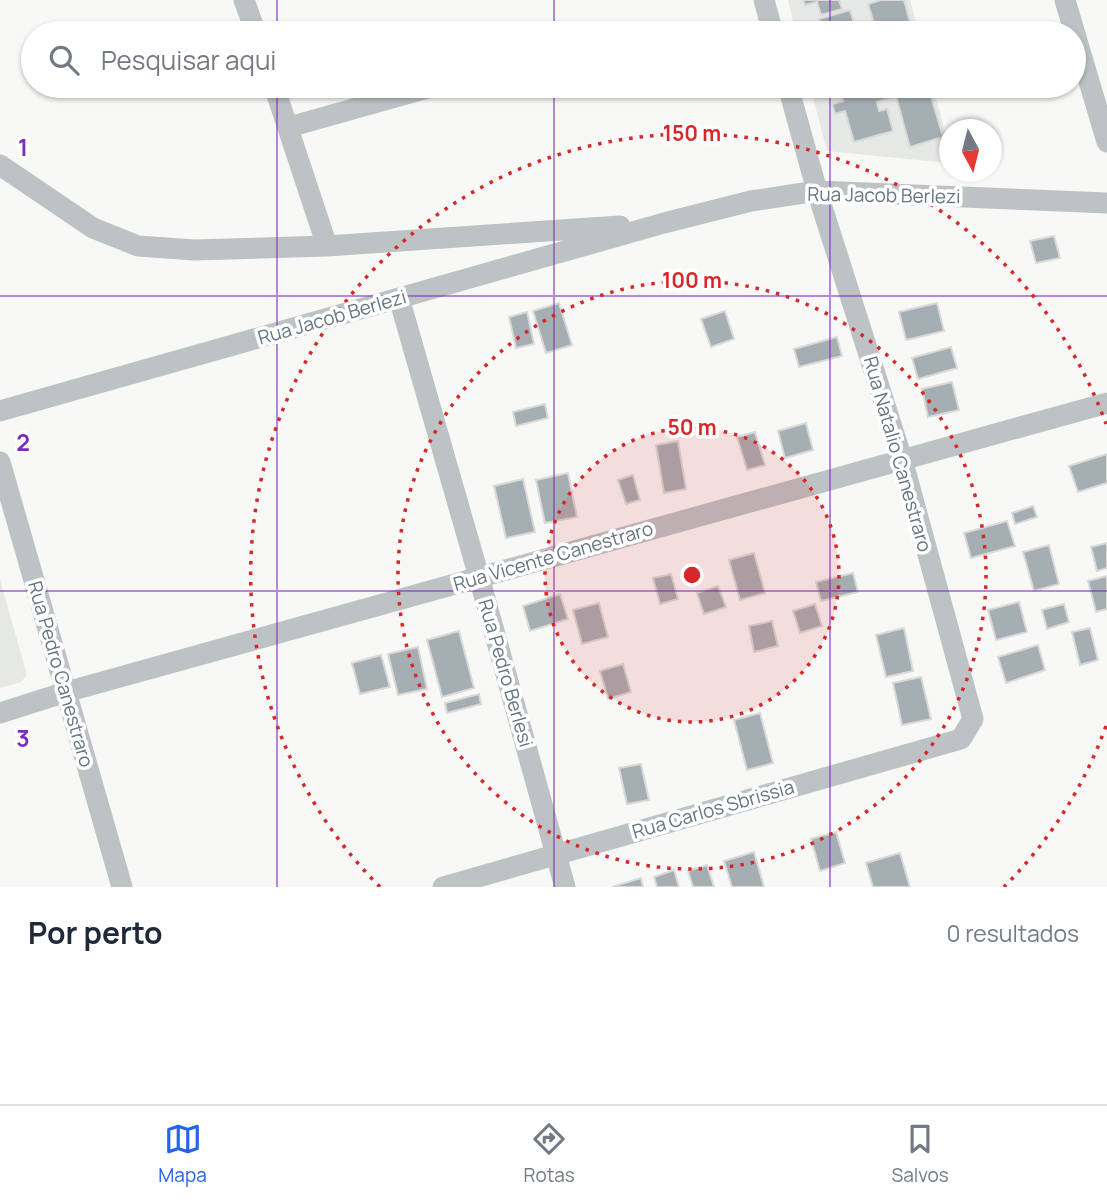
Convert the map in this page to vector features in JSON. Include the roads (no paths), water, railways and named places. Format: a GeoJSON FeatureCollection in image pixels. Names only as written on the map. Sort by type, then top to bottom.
{"type":"FeatureCollection","features":[{"type":"Feature","properties":{"kind":"street"},"geometry":{"type":"LineString","coordinates":[[244,0],[252,21]]}},
{"type":"Feature","properties":{"kind":"street"},"geometry":{"type":"LineString","coordinates":[[764,0],[770,21]]}},
{"type":"Feature","properties":{"kind":"street"},"geometry":{"type":"LineString","coordinates":[[1065,0],[1071,21]]}},
{"type":"Feature","properties":{"kind":"street"},"geometry":{"type":"LineString","coordinates":[[1086,71],[1107,142]]}},
{"type":"Feature","properties":{"kind":"street"},"geometry":{"type":"LineString","coordinates":[[278,98],[327,246]]}},
{"type":"Feature","properties":{"kind":"street"},"geometry":{"type":"LineString","coordinates":[[289,127],[392,98]]}},
{"type":"Feature","properties":{"kind":"street","name":"Rua Natalio Canestraro"},"geometry":{"type":"LineString","coordinates":[[791,98],[817,191],[902,459],[973,719]]}},
{"type":"Feature","properties":{"kind":"street","name":"Rua Jacob Berlezi"},"geometry":{"type":"LineString","coordinates":[[0,165],[93,228],[138,246],[194,250],[327,246],[664,223]]}},
{"type":"Feature","properties":{"kind":"street","name":"Rua Jacob Berlezi"},"geometry":{"type":"LineString","coordinates":[[0,411],[664,223],[751,201],[817,191],[1107,203]]}},
{"type":"Feature","properties":{"kind":"street","name":"Rua Pedro Berlesi"},"geometry":{"type":"LineString","coordinates":[[399,298],[565,887]]}},
{"type":"Feature","properties":{"kind":"street","name":"Rua Vicente Canestraro"},"geometry":{"type":"LineString","coordinates":[[0,713],[66,692],[1107,403]]}},
{"type":"Feature","properties":{"kind":"street","name":"Rua Pedro Canestraro"},"geometry":{"type":"LineString","coordinates":[[0,462],[122,887]]}},
{"type":"Feature","properties":{"kind":"street","name":"Rua Carlos Sbrissia"},"geometry":{"type":"LineString","coordinates":[[443,887],[961,739],[973,719]]}}]}
